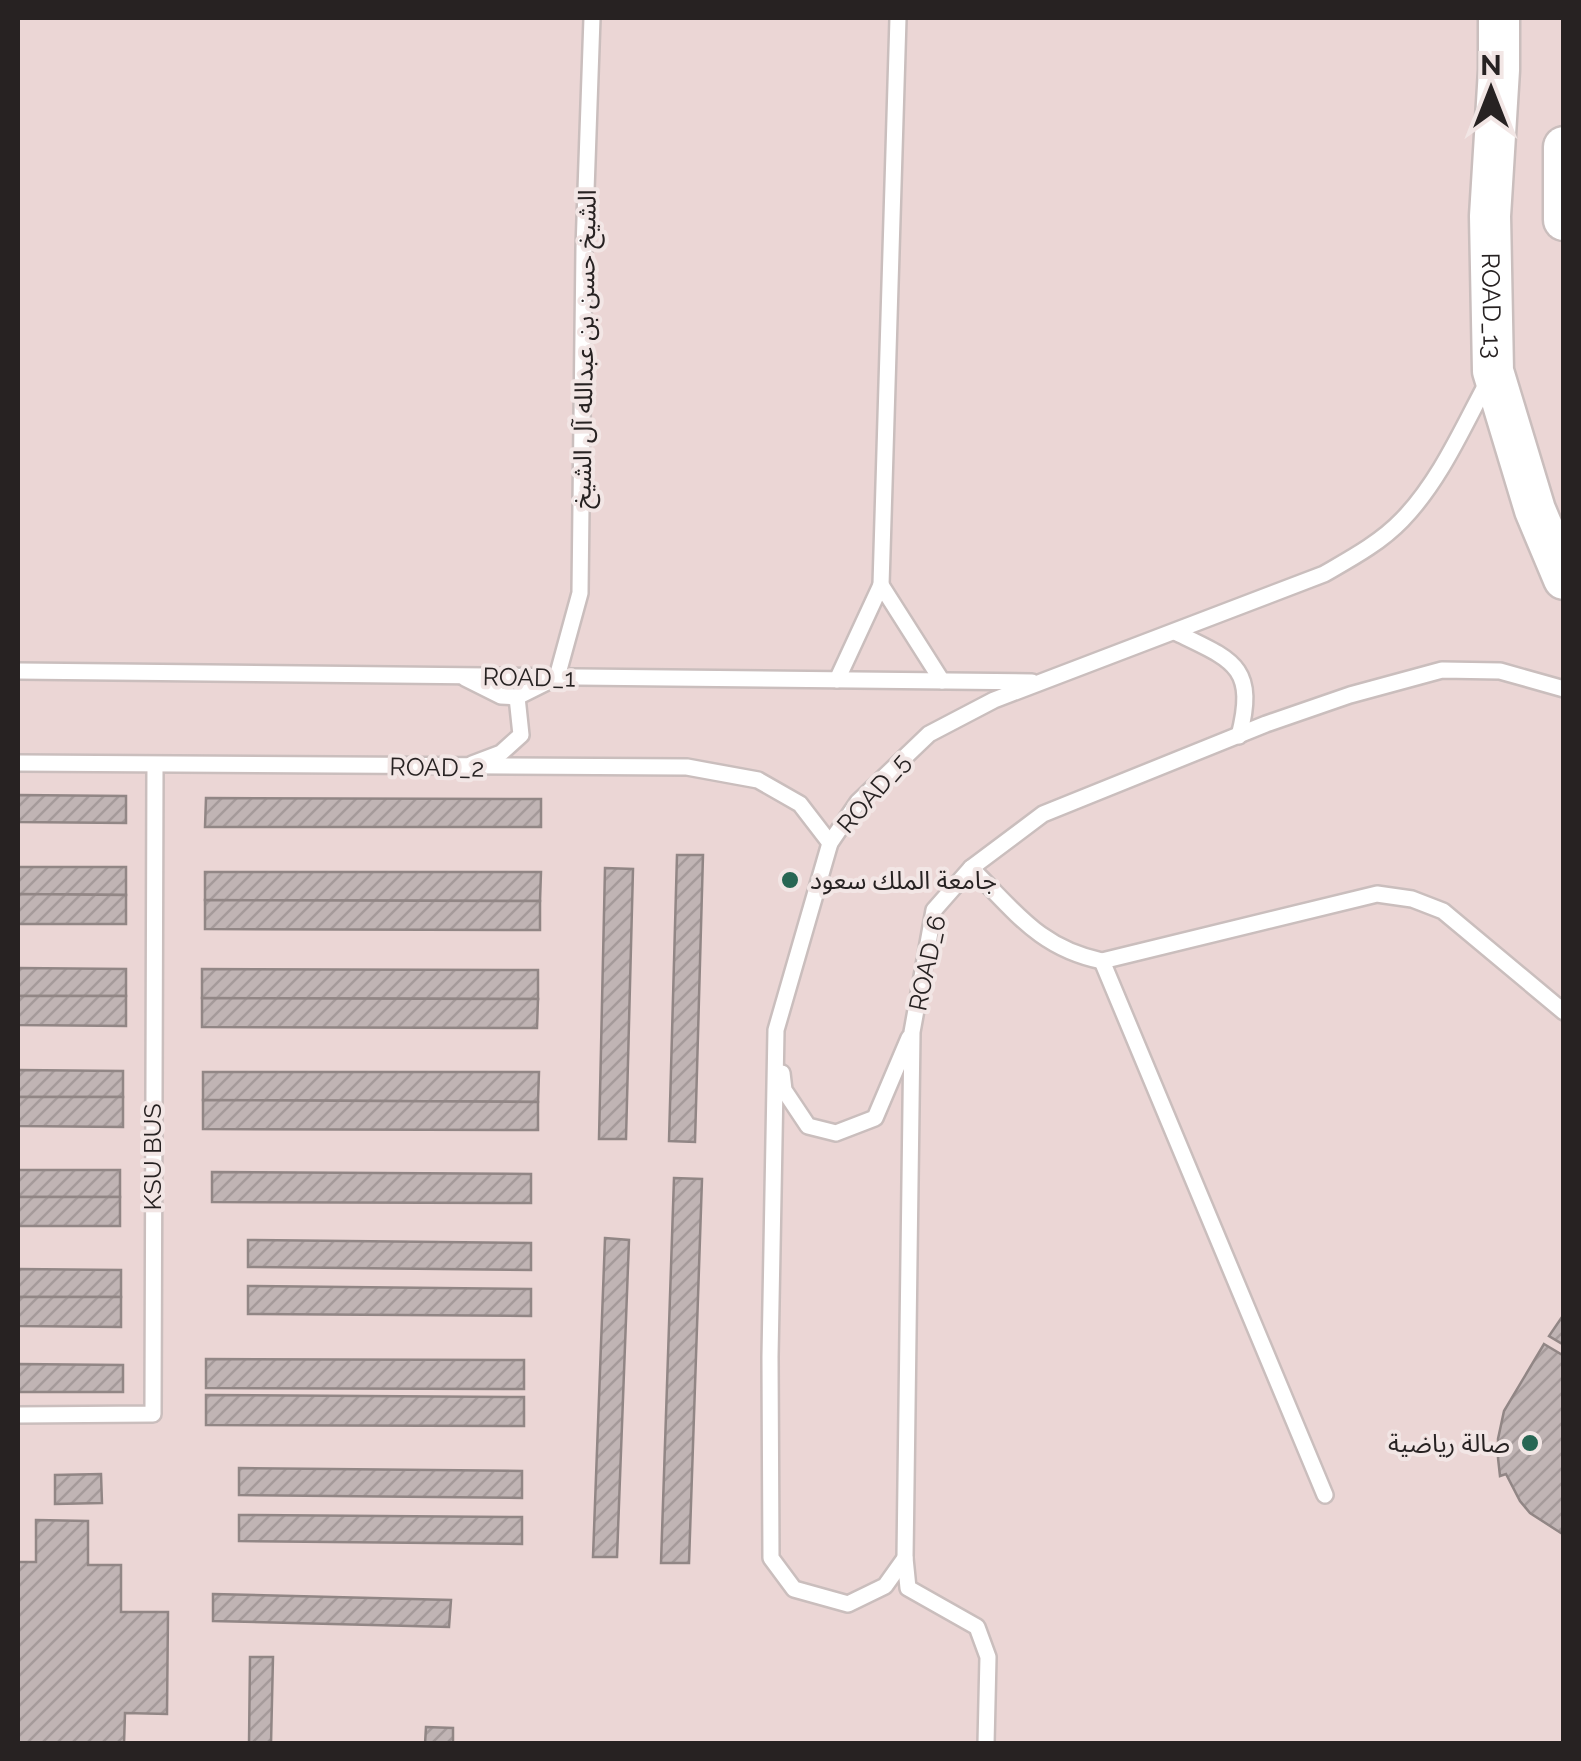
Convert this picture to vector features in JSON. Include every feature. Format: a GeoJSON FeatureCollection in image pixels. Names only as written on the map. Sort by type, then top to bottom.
{"type":"FeatureCollection","features":[{"type":"Feature","properties":{"kind":"street","name":"ROAD_13"},"geometry":{"type":"LineString","coordinates":[[1499,18],[1490,216],[1493,371],[1535,510],[1564,579]]}},
{"type":"Feature","properties":{"kind":"street"},"geometry":{"type":"LineString","coordinates":[[1564,147],[1564,220]]}},
{"type":"Feature","properties":{"kind":"lane","name":"الشيخ حسن بن عبدالله آل الشيخ"},"geometry":{"type":"LineString","coordinates":[[556,677],[580,593],[584,248],[592,18]]}},
{"type":"Feature","properties":{"kind":"lane"},"geometry":{"type":"LineString","coordinates":[[838,680],[880,585],[898,18]]}},
{"type":"Feature","properties":{"kind":"lane","name":"ROAD_5"},"geometry":{"type":"LineString","coordinates":[[905,1558],[885,1586],[848,1604],[794,1589],[771,1558],[776,1030],[830,843],[858,802],[930,734],[994,700],[1324,574],[1361,552],[1400,522],[1449,455],[1493,371]]}},
{"type":"Feature","properties":{"kind":"lane"},"geometry":{"type":"LineString","coordinates":[[880,585],[942,681]]}},
{"type":"Feature","properties":{"kind":"lane"},"geometry":{"type":"LineString","coordinates":[[1175,632],[1230,660],[1241,674],[1248,702],[1239,736]]}},
{"type":"Feature","properties":{"kind":"lane","name":"ROAD_6"},"geometry":{"type":"LineString","coordinates":[[986,1744],[988,1658],[977,1627],[908,1588],[905,1558],[912,1032],[934,910],[971,868],[1043,814],[1350,695],[1442,670],[1500,672],[1564,688]]}},
{"type":"Feature","properties":{"kind":"lane","name":"ROAD_1"},"geometry":{"type":"LineString","coordinates":[[18,671],[1041,682]]}},
{"type":"Feature","properties":{"kind":"lane"},"geometry":{"type":"LineString","coordinates":[[460,676],[502,696],[516,697],[556,677]]}},
{"type":"Feature","properties":{"kind":"lane"},"geometry":{"type":"LineString","coordinates":[[464,768],[501,754],[521,735],[516,697]]}},
{"type":"Feature","properties":{"kind":"lane","name":"ROAD_2"},"geometry":{"type":"LineString","coordinates":[[18,763],[687,767],[758,780],[800,804],[830,843]]}},
{"type":"Feature","properties":{"kind":"lane","name":"KSU BUS"},"geometry":{"type":"LineString","coordinates":[[18,1416],[153,1414],[155,765]]}},
{"type":"Feature","properties":{"kind":"lane"},"geometry":{"type":"LineString","coordinates":[[971,868],[1046,941],[1074,955],[1102,961],[1377,894],[1412,898],[1442,911],[1564,1012]]}},
{"type":"Feature","properties":{"kind":"lane"},"geometry":{"type":"LineString","coordinates":[[1102,961],[1325,1494]]}},
{"type":"Feature","properties":{"kind":"lane"},"geometry":{"type":"LineString","coordinates":[[776,1030],[784,1090],[808,1126],[836,1132],[875,1118],[912,1032]]}},
{"type":"Feature","properties":{"kind":"shaded area","name":"جامعة الملك سعود"},"geometry":{"type":"Polygon","coordinates":[[[18,18],[1563,18],[1563,1743],[18,1743],[18,18]]]}},
{"type":"Feature","properties":{"kind":"building"},"geometry":{"type":"Polygon","coordinates":[[[18,795],[126,796],[126,823],[18,822],[18,795]]]}},
{"type":"Feature","properties":{"kind":"building"},"geometry":{"type":"Polygon","coordinates":[[[206,798],[541,799],[541,827],[205,827],[206,798]]]}},
{"type":"Feature","properties":{"kind":"building"},"geometry":{"type":"Polygon","coordinates":[[[677,855],[703,855],[695,1142],[669,1141],[677,855]]]}},
{"type":"Feature","properties":{"kind":"building"},"geometry":{"type":"Polygon","coordinates":[[[18,867],[126,867],[126,895],[18,894],[18,867]]]}},
{"type":"Feature","properties":{"kind":"building"},"geometry":{"type":"Polygon","coordinates":[[[605,868],[633,869],[626,1139],[599,1139],[605,868]]]}},
{"type":"Feature","properties":{"kind":"building"},"geometry":{"type":"Polygon","coordinates":[[[205,872],[541,872],[540,901],[205,900],[205,872]]]}},
{"type":"Feature","properties":{"kind":"building"},"geometry":{"type":"Polygon","coordinates":[[[18,894],[126,895],[126,924],[18,924],[18,894]]]}},
{"type":"Feature","properties":{"kind":"building"},"geometry":{"type":"Polygon","coordinates":[[[205,900],[540,901],[540,930],[205,929],[205,900]]]}},
{"type":"Feature","properties":{"kind":"building"},"geometry":{"type":"Polygon","coordinates":[[[18,968],[126,969],[126,996],[18,996],[18,968]]]}},
{"type":"Feature","properties":{"kind":"building"},"geometry":{"type":"Polygon","coordinates":[[[202,969],[538,970],[538,999],[202,998],[202,969]]]}},
{"type":"Feature","properties":{"kind":"building"},"geometry":{"type":"Polygon","coordinates":[[[18,996],[126,996],[126,1026],[18,1025],[18,996]]]}},
{"type":"Feature","properties":{"kind":"building"},"geometry":{"type":"Polygon","coordinates":[[[202,998],[538,999],[537,1028],[202,1027],[202,998]]]}},
{"type":"Feature","properties":{"kind":"building"},"geometry":{"type":"Polygon","coordinates":[[[18,1070],[123,1071],[123,1097],[18,1097],[18,1070]]]}},
{"type":"Feature","properties":{"kind":"building"},"geometry":{"type":"Polygon","coordinates":[[[203,1072],[539,1072],[538,1102],[203,1100],[203,1072]]]}},
{"type":"Feature","properties":{"kind":"building"},"geometry":{"type":"Polygon","coordinates":[[[18,1097],[123,1097],[123,1127],[18,1126],[18,1097]]]}},
{"type":"Feature","properties":{"kind":"building"},"geometry":{"type":"Polygon","coordinates":[[[203,1100],[538,1102],[538,1130],[203,1129],[203,1100]]]}},
{"type":"Feature","properties":{"kind":"building"},"geometry":{"type":"Polygon","coordinates":[[[18,1170],[120,1170],[120,1197],[18,1197],[18,1170]]]}},
{"type":"Feature","properties":{"kind":"building"},"geometry":{"type":"Polygon","coordinates":[[[212,1172],[531,1174],[531,1203],[212,1202],[212,1172]]]}},
{"type":"Feature","properties":{"kind":"building"},"geometry":{"type":"Polygon","coordinates":[[[674,1178],[702,1179],[689,1563],[661,1563],[674,1178]]]}},
{"type":"Feature","properties":{"kind":"building"},"geometry":{"type":"Polygon","coordinates":[[[18,1197],[120,1197],[120,1226],[18,1226],[18,1197]]]}},
{"type":"Feature","properties":{"kind":"building"},"geometry":{"type":"Polygon","coordinates":[[[605,1238],[629,1240],[617,1557],[593,1557],[605,1238]]]}},
{"type":"Feature","properties":{"kind":"building"},"geometry":{"type":"Polygon","coordinates":[[[248,1240],[531,1243],[531,1270],[248,1267],[248,1240]]]}},
{"type":"Feature","properties":{"kind":"building"},"geometry":{"type":"Polygon","coordinates":[[[18,1269],[121,1270],[121,1297],[18,1297],[18,1269]]]}},
{"type":"Feature","properties":{"kind":"building"},"geometry":{"type":"Polygon","coordinates":[[[248,1286],[531,1289],[531,1316],[248,1314],[248,1286]]]}},
{"type":"Feature","properties":{"kind":"building"},"geometry":{"type":"Polygon","coordinates":[[[18,1297],[121,1297],[121,1327],[18,1326],[18,1297]]]}},
{"type":"Feature","properties":{"kind":"building"},"geometry":{"type":"Polygon","coordinates":[[[1564,1314],[1564,1345],[1549,1336],[1564,1314]]]}},
{"type":"Feature","properties":{"kind":"building","name":"صالة رياضية"},"geometry":{"type":"Polygon","coordinates":[[[1544,1344],[1564,1356],[1564,1535],[1530,1513],[1506,1474],[1500,1476],[1498,1458],[1504,1411],[1544,1344]]]}},
{"type":"Feature","properties":{"kind":"building"},"geometry":{"type":"Polygon","coordinates":[[[206,1359],[524,1360],[524,1389],[206,1388],[206,1359]]]}},
{"type":"Feature","properties":{"kind":"building"},"geometry":{"type":"Polygon","coordinates":[[[18,1364],[123,1365],[123,1392],[18,1392],[18,1364]]]}},
{"type":"Feature","properties":{"kind":"building"},"geometry":{"type":"Polygon","coordinates":[[[206,1395],[524,1397],[524,1426],[206,1425],[206,1395]]]}},
{"type":"Feature","properties":{"kind":"building"},"geometry":{"type":"Polygon","coordinates":[[[239,1468],[522,1471],[522,1498],[239,1495],[239,1468]]]}},
{"type":"Feature","properties":{"kind":"building"},"geometry":{"type":"Polygon","coordinates":[[[101,1474],[102,1503],[55,1504],[55,1475],[101,1474]]]}},
{"type":"Feature","properties":{"kind":"building"},"geometry":{"type":"Polygon","coordinates":[[[239,1515],[522,1517],[522,1544],[239,1541],[239,1515]]]}},
{"type":"Feature","properties":{"kind":"building"},"geometry":{"type":"Polygon","coordinates":[[[36,1520],[88,1521],[88,1565],[121,1565],[121,1612],[168,1612],[167,1714],[125,1713],[124,1744],[18,1744],[18,1562],[36,1562],[36,1520]]]}},
{"type":"Feature","properties":{"kind":"building"},"geometry":{"type":"Polygon","coordinates":[[[213,1594],[451,1600],[449,1627],[213,1621],[213,1594]]]}},
{"type":"Feature","properties":{"kind":"building"},"geometry":{"type":"Polygon","coordinates":[[[250,1657],[273,1657],[271,1744],[249,1744],[250,1657]]]}},
{"type":"Feature","properties":{"kind":"building"},"geometry":{"type":"Polygon","coordinates":[[[426,1727],[453,1728],[453,1744],[425,1744],[426,1727]]]}},
{"type":"Feature","properties":{"kind":"place","name":"جامعة الملك سعود"},"geometry":{"type":"Point","coordinates":[790,880]}},
{"type":"Feature","properties":{"kind":"place","name":"صالة رياضية"},"geometry":{"type":"Point","coordinates":[1530,1443]}}]}
